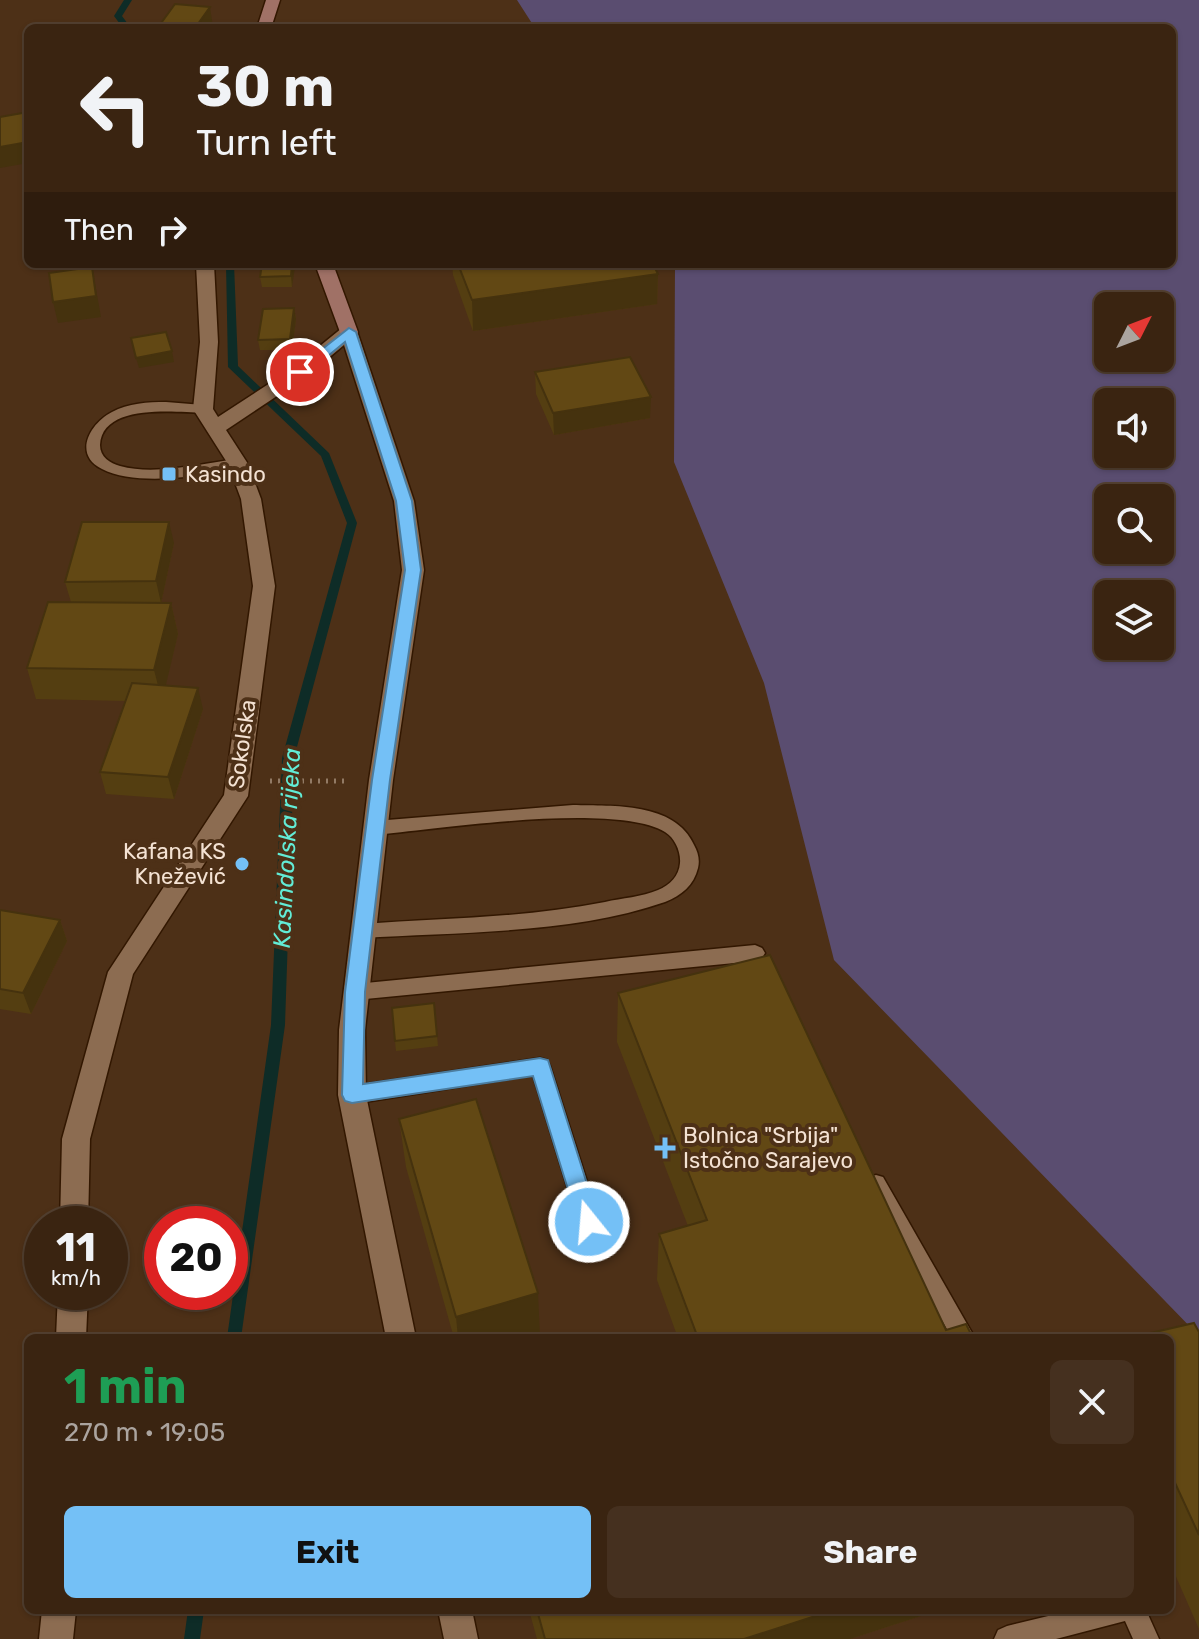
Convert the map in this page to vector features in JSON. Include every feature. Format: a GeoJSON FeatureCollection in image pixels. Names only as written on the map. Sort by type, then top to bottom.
{"type":"FeatureCollection","features":[{"type":"Feature","properties":{"kind":"street"},"geometry":{"type":"LineString","coordinates":[[265,24],[273,0]]}},
{"type":"Feature","properties":{"kind":"street"},"geometry":{"type":"LineString","coordinates":[[205,268],[209,342],[218,418],[300,372],[349,332]]}},
{"type":"Feature","properties":{"kind":"street"},"geometry":{"type":"LineString","coordinates":[[325,268],[404,501],[413,570],[362,931],[355,992],[352,1095],[400,1334]]}},
{"type":"Feature","properties":{"kind":"street","name":"Sokolska"},"geometry":{"type":"LineString","coordinates":[[74,1206],[76,1139],[121,972],[236,796],[264,586],[251,499],[218,418]]}},
{"type":"Feature","properties":{"kind":"street"},"geometry":{"type":"LineString","coordinates":[[71,1334],[72,1310]]}},
{"type":"Feature","properties":{"kind":"street"},"geometry":{"type":"LineString","coordinates":[[56,1639],[59,1614]]}},
{"type":"Feature","properties":{"kind":"street"},"geometry":{"type":"LineString","coordinates":[[456,1614],[461,1639]]}},
{"type":"Feature","properties":{"kind":"lane"},"geometry":{"type":"LineString","coordinates":[[218,418],[150,406],[132,409],[102,424],[93,435],[91,446],[96,457],[120,471],[137,473],[238,464]]}},
{"type":"Feature","properties":{"kind":"lane"},"geometry":{"type":"LineString","coordinates":[[362,931],[564,916],[608,909],[655,898],[676,889],[687,875],[691,859],[684,841],[671,827],[646,817],[615,813],[574,811],[375,828]]}},
{"type":"Feature","properties":{"kind":"lane"},"geometry":{"type":"LineString","coordinates":[[355,992],[755,953]]}},
{"type":"Feature","properties":{"kind":"lane"},"geometry":{"type":"LineString","coordinates":[[352,1095],[540,1066],[589,1222]]}},
{"type":"Feature","properties":{"kind":"lane"},"geometry":{"type":"LineString","coordinates":[[865,1164],[962,1334]]}},
{"type":"Feature","properties":{"kind":"lane"},"geometry":{"type":"LineString","coordinates":[[1007,1639],[1106,1614]]}},
{"type":"Feature","properties":{"kind":"lane"},"geometry":{"type":"LineString","coordinates":[[1135,1614],[1146,1639]]}},
{"type":"Feature","properties":{"kind":"path"},"geometry":{"type":"LineString","coordinates":[[238,782],[381,780]]}},
{"type":"Feature","properties":{"kind":"shaded area"},"geometry":{"type":"Polygon","coordinates":[[[517,0],[1199,0],[1199,1336],[834,960],[764,683],[674,462],[675,268],[1176,268],[1176,24],[532,24],[517,0]]]}},
{"type":"Feature","properties":{"kind":"building"},"geometry":{"type":"Polygon","coordinates":[[[175,4],[210,7],[198,24],[160,24],[175,4]]]}},
{"type":"Feature","properties":{"kind":"building"},"geometry":{"type":"Polygon","coordinates":[[[24,113],[24,143],[0,147],[0,117],[24,113]]]}},
{"type":"Feature","properties":{"kind":"building"},"geometry":{"type":"Polygon","coordinates":[[[92,268],[96,296],[53,302],[49,273],[92,268]]]}},
{"type":"Feature","properties":{"kind":"building"},"geometry":{"type":"Polygon","coordinates":[[[261,268],[292,268],[291,276],[260,277],[261,268]]]}},
{"type":"Feature","properties":{"kind":"building"},"geometry":{"type":"Polygon","coordinates":[[[460,268],[655,268],[658,274],[472,300],[460,268]]]}},
{"type":"Feature","properties":{"kind":"building"},"geometry":{"type":"Polygon","coordinates":[[[294,308],[290,339],[258,340],[263,309],[294,308]]]}},
{"type":"Feature","properties":{"kind":"building"},"geometry":{"type":"Polygon","coordinates":[[[166,332],[172,351],[136,358],[131,338],[166,332]]]}},
{"type":"Feature","properties":{"kind":"building"},"geometry":{"type":"Polygon","coordinates":[[[630,357],[651,397],[553,413],[535,372],[630,357]]]}},
{"type":"Feature","properties":{"kind":"building"},"geometry":{"type":"Polygon","coordinates":[[[82,522],[169,522],[156,581],[65,582],[82,522]]]}},
{"type":"Feature","properties":{"kind":"building"},"geometry":{"type":"Polygon","coordinates":[[[48,602],[171,603],[154,670],[27,668],[48,602]]]}},
{"type":"Feature","properties":{"kind":"building"},"geometry":{"type":"Polygon","coordinates":[[[132,683],[198,688],[168,777],[100,772],[132,683]]]}},
{"type":"Feature","properties":{"kind":"building"},"geometry":{"type":"Polygon","coordinates":[[[0,910],[60,920],[23,993],[0,989],[0,910]]]}},
{"type":"Feature","properties":{"kind":"building"},"geometry":{"type":"Polygon","coordinates":[[[770,955],[946,1330],[966,1324],[971,1334],[696,1334],[659,1234],[707,1220],[618,993],[770,955]]]}},
{"type":"Feature","properties":{"kind":"building"},"geometry":{"type":"Polygon","coordinates":[[[434,1003],[437,1036],[395,1041],[392,1008],[434,1003]]]}},
{"type":"Feature","properties":{"kind":"building"},"geometry":{"type":"Polygon","coordinates":[[[476,1099],[538,1293],[456,1317],[399,1119],[476,1099]]]}},
{"type":"Feature","properties":{"kind":"building"},"geometry":{"type":"Polygon","coordinates":[[[1194,1323],[1199,1332],[1199,1535],[1174,1481],[1174,1334],[1146,1334],[1194,1323]]]}},
{"type":"Feature","properties":{"kind":"building"},"geometry":{"type":"Polygon","coordinates":[[[538,1614],[822,1614],[744,1639],[545,1639],[538,1614]]]}},
{"type":"Feature","properties":{"kind":"waterway","name":"Kasindolska rijeka"},"geometry":{"type":"LineString","coordinates":[[124,24],[118,16],[128,0]]}},
{"type":"Feature","properties":{"kind":"waterway","name":"Kasindolska rijeka"},"geometry":{"type":"LineString","coordinates":[[230,268],[233,367],[325,455],[352,523],[288,758],[278,1025],[235,1334]]}},
{"type":"Feature","properties":{"kind":"waterway","name":"Kasindolska rijeka"},"geometry":{"type":"LineString","coordinates":[[192,1639],[195,1614]]}},
{"type":"Feature","properties":{"kind":"place","name":"Kasindo"},"geometry":{"type":"Point","coordinates":[169,474]}},
{"type":"Feature","properties":{"kind":"place","name":"Kafana KS Knežević"},"geometry":{"type":"Point","coordinates":[242,864]}},
{"type":"Feature","properties":{"kind":"place","name":"Bolnica \"Srbija\" Istočno Sarajevo"},"geometry":{"type":"Point","coordinates":[665,1148]}},
{"type":"Feature","properties":{"kind":"route"},"geometry":{"type":"LineString","coordinates":[[300,372],[349,332],[404,501],[413,570],[381,780],[355,992],[352,1095],[540,1066],[589,1222]]}}]}
